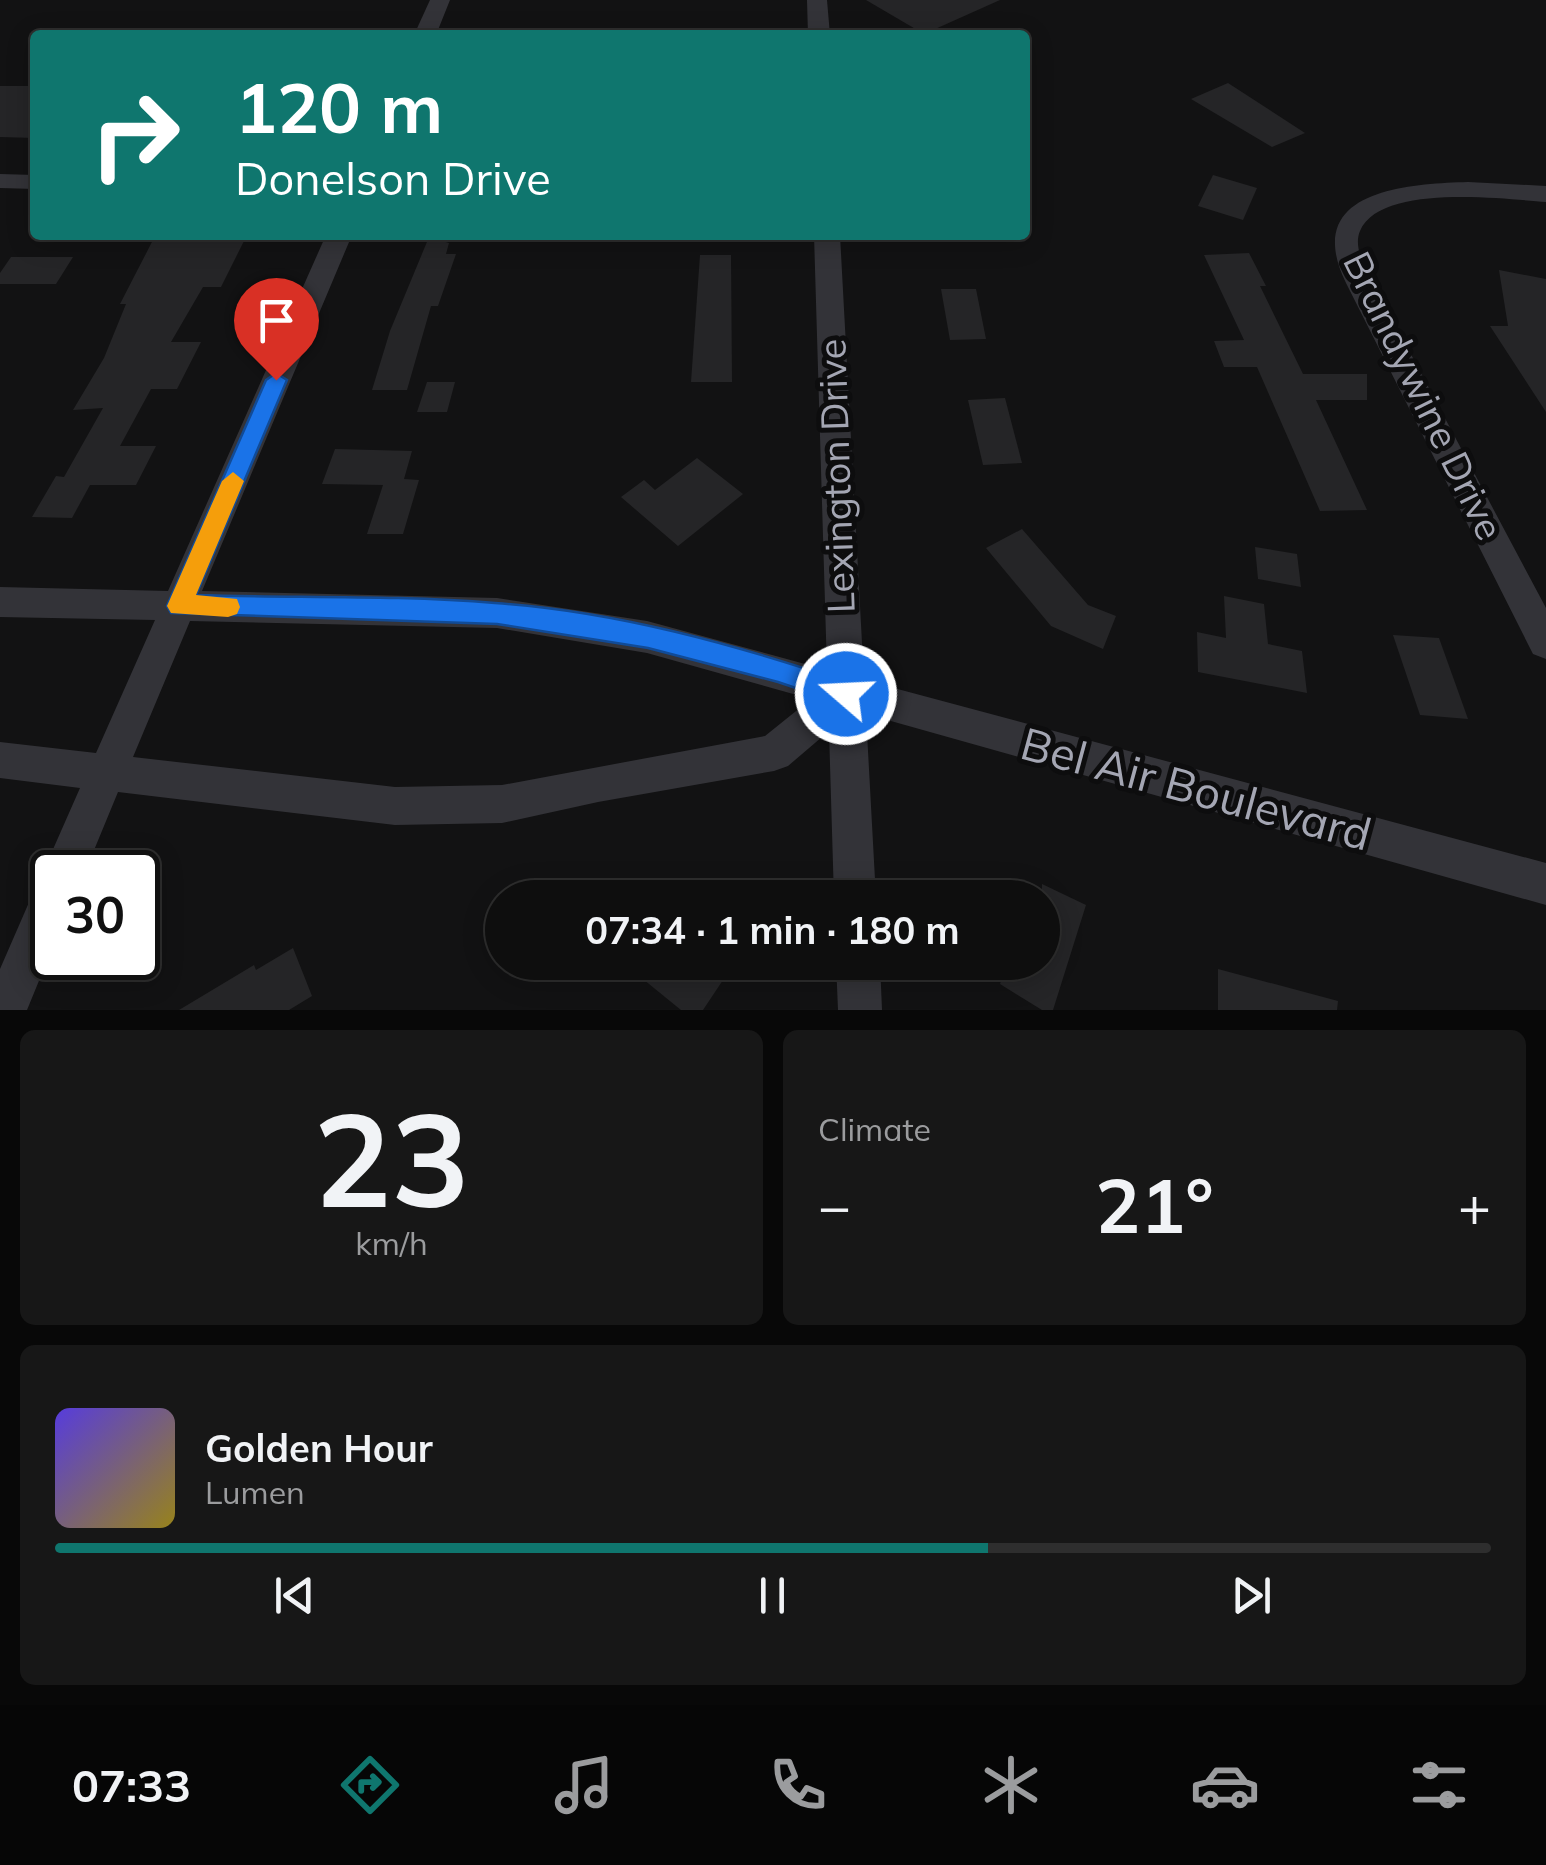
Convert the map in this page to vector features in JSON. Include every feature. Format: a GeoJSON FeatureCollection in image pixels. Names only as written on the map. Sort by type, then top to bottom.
{"type":"FeatureCollection","features":[{"type":"Feature","properties":{"kind":"street"},"geometry":{"type":"LineString","coordinates":[[427,30],[440,0]]}},
{"type":"Feature","properties":{"kind":"street"},"geometry":{"type":"LineString","coordinates":[[817,0],[819,30]]}},
{"type":"Feature","properties":{"kind":"street"},"geometry":{"type":"LineString","coordinates":[[0,181],[30,182]]}},
{"type":"Feature","properties":{"kind":"street","name":"Brandywine Drive"},"geometry":{"type":"LineString","coordinates":[[1546,194],[1414,193],[1386,198],[1363,209],[1347,231],[1347,255],[1367,298],[1546,643]]}},
{"type":"Feature","properties":{"kind":"street"},"geometry":{"type":"LineString","coordinates":[[74,850],[337,240]]}},
{"type":"Feature","properties":{"kind":"street","name":"Lexington Drive"},"geometry":{"type":"LineString","coordinates":[[827,240],[854,880]]}},
{"type":"Feature","properties":{"kind":"street","name":"Bel Air Boulevard"},"geometry":{"type":"LineString","coordinates":[[0,602],[497,613],[648,637],[1546,884]]}},
{"type":"Feature","properties":{"kind":"street"},"geometry":{"type":"LineString","coordinates":[[0,760],[395,806],[502,804],[598,782],[774,753],[846,694]]}},
{"type":"Feature","properties":{"kind":"street"},"geometry":{"type":"LineString","coordinates":[[5,1010],[30,951]]}},
{"type":"Feature","properties":{"kind":"street"},"geometry":{"type":"LineString","coordinates":[[859,980],[860,1010]]}},
{"type":"Feature","properties":{"kind":"building"},"geometry":{"type":"Polygon","coordinates":[[[866,0],[1000,0],[933,30],[917,30],[866,0]]]}},
{"type":"Feature","properties":{"kind":"building"},"geometry":{"type":"Polygon","coordinates":[[[1228,83],[1305,133],[1272,147],[1191,99],[1228,83]]]}},
{"type":"Feature","properties":{"kind":"building"},"geometry":{"type":"Polygon","coordinates":[[[0,86],[30,86],[30,138],[0,137],[0,86]]]}},
{"type":"Feature","properties":{"kind":"building"},"geometry":{"type":"Polygon","coordinates":[[[1213,175],[1257,188],[1243,220],[1198,206],[1213,175]]]}},
{"type":"Feature","properties":{"kind":"building"},"geometry":{"type":"Polygon","coordinates":[[[153,240],[244,240],[221,287],[203,287],[171,342],[201,342],[177,389],[151,389],[120,446],[156,446],[136,485],[90,485],[72,518],[32,517],[56,476],[64,477],[103,408],[73,410],[104,358],[126,304],[120,304],[153,240]]]}},
{"type":"Feature","properties":{"kind":"building"},"geometry":{"type":"Polygon","coordinates":[[[428,240],[449,243],[446,254],[456,254],[438,306],[431,306],[407,390],[372,390],[390,331],[428,240]]]}},
{"type":"Feature","properties":{"kind":"building"},"geometry":{"type":"Polygon","coordinates":[[[1249,253],[1266,286],[1260,286],[1303,374],[1367,374],[1367,400],[1316,400],[1367,510],[1320,511],[1257,367],[1224,367],[1214,341],[1244,340],[1204,255],[1249,253]]]}},
{"type":"Feature","properties":{"kind":"building"},"geometry":{"type":"Polygon","coordinates":[[[700,255],[731,255],[732,382],[691,382],[700,255]]]}},
{"type":"Feature","properties":{"kind":"building"},"geometry":{"type":"Polygon","coordinates":[[[11,257],[73,257],[56,284],[0,284],[0,273],[11,257]]]}},
{"type":"Feature","properties":{"kind":"building"},"geometry":{"type":"Polygon","coordinates":[[[1499,270],[1546,279],[1546,412],[1490,326],[1508,326],[1499,270]]]}},
{"type":"Feature","properties":{"kind":"building"},"geometry":{"type":"Polygon","coordinates":[[[941,289],[976,289],[986,339],[950,340],[941,289]]]}},
{"type":"Feature","properties":{"kind":"building"},"geometry":{"type":"Polygon","coordinates":[[[427,382],[455,382],[447,412],[417,412],[427,382]]]}},
{"type":"Feature","properties":{"kind":"building"},"geometry":{"type":"Polygon","coordinates":[[[1005,398],[1022,463],[983,465],[968,400],[1005,398]]]}},
{"type":"Feature","properties":{"kind":"building"},"geometry":{"type":"Polygon","coordinates":[[[335,449],[412,451],[404,479],[419,480],[403,534],[367,534],[383,485],[322,484],[335,449]]]}},
{"type":"Feature","properties":{"kind":"building"},"geometry":{"type":"Polygon","coordinates":[[[697,458],[743,494],[678,546],[621,497],[644,480],[655,490],[697,458]]]}},
{"type":"Feature","properties":{"kind":"building"},"geometry":{"type":"Polygon","coordinates":[[[1022,529],[1088,605],[1116,616],[1103,649],[1051,626],[986,548],[1022,529]]]}},
{"type":"Feature","properties":{"kind":"building"},"geometry":{"type":"Polygon","coordinates":[[[1255,547],[1297,554],[1301,587],[1258,579],[1255,547]]]}},
{"type":"Feature","properties":{"kind":"building"},"geometry":{"type":"Polygon","coordinates":[[[1224,596],[1264,604],[1268,644],[1302,651],[1307,693],[1198,672],[1197,632],[1226,638],[1224,596]]]}},
{"type":"Feature","properties":{"kind":"building"},"geometry":{"type":"Polygon","coordinates":[[[1393,635],[1439,638],[1468,719],[1420,715],[1393,635]]]}},
{"type":"Feature","properties":{"kind":"building"},"geometry":{"type":"Polygon","coordinates":[[[1060,893],[1086,905],[1053,1010],[1042,1010],[1000,984],[1001,980],[1060,980],[1060,893]]]}},
{"type":"Feature","properties":{"kind":"building"},"geometry":{"type":"Polygon","coordinates":[[[293,948],[312,996],[289,1010],[179,1010],[254,965],[256,970],[293,948]]]}},
{"type":"Feature","properties":{"kind":"building"},"geometry":{"type":"Polygon","coordinates":[[[1218,969],[1338,1001],[1337,1010],[1218,1010],[1218,969]]]}},
{"type":"Feature","properties":{"kind":"building"},"geometry":{"type":"Polygon","coordinates":[[[644,980],[723,980],[703,1010],[681,1010],[644,980]]]}},
{"type":"Feature","properties":{"kind":"slow traffic"},"geometry":{"type":"LineString","coordinates":[[228,607],[179,606],[233,481]]}},
{"type":"Feature","properties":{"kind":"route"},"geometry":{"type":"LineString","coordinates":[[276,380],[179,606],[497,613],[648,637],[778,670],[846,694]]}}]}
